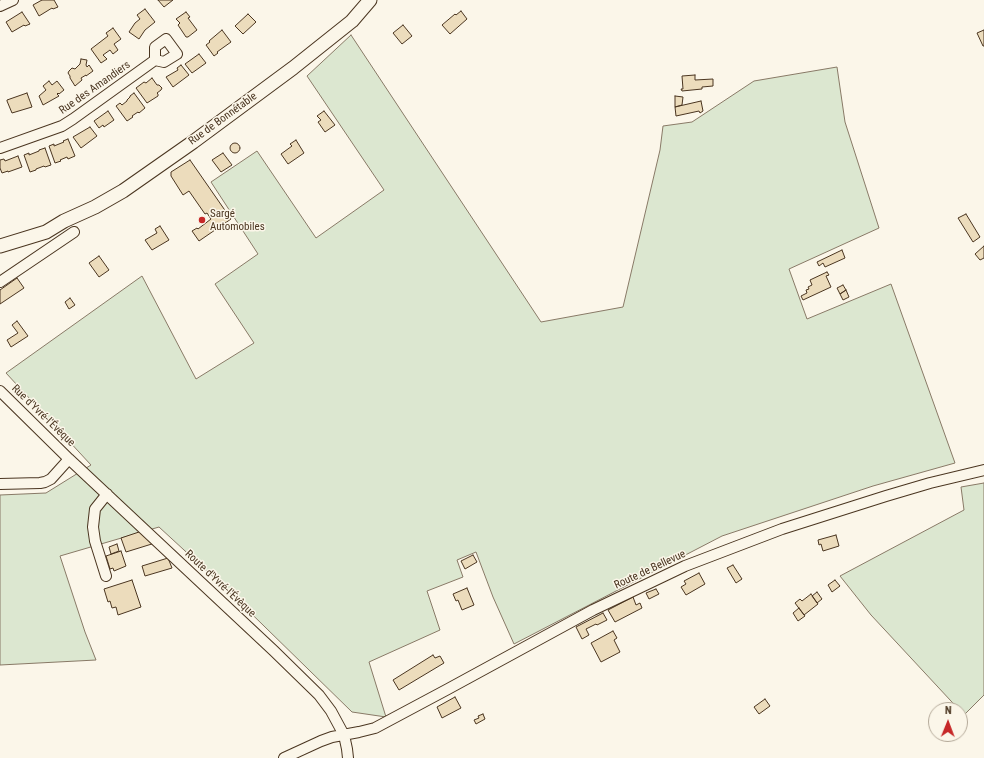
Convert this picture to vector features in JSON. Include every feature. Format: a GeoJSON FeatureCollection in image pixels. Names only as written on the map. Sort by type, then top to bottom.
{"type":"FeatureCollection","features":[{"type":"Feature","properties":{"kind":"main road","name":"Rue de Bonnétable"},"geometry":{"type":"LineString","coordinates":[[64,221],[95,207],[123,191],[193,142],[293,68],[352,20],[370,0]]}},
{"type":"Feature","properties":{"kind":"main road"},"geometry":{"type":"LineString","coordinates":[[0,238],[64,221]]}},
{"type":"Feature","properties":{"kind":"main road"},"geometry":{"type":"LineString","coordinates":[[0,246],[46,232],[64,221]]}},
{"type":"Feature","properties":{"kind":"street"},"geometry":{"type":"LineString","coordinates":[[0,6],[13,0]]}},
{"type":"Feature","properties":{"kind":"street","name":"Rue des Amandiers"},"geometry":{"type":"LineString","coordinates":[[0,148],[62,126],[156,60]]}},
{"type":"Feature","properties":{"kind":"street"},"geometry":{"type":"LineString","coordinates":[[0,282],[74,232]]}},
{"type":"Feature","properties":{"kind":"street","name":"Rue d'Yvré-l'Évêque"},"geometry":{"type":"LineString","coordinates":[[0,391],[69,459]]}},
{"type":"Feature","properties":{"kind":"street"},"geometry":{"type":"LineString","coordinates":[[0,484],[45,482],[51,479],[69,459]]}},
{"type":"Feature","properties":{"kind":"street","name":"Route d'Yvré-l'Évêque"},"geometry":{"type":"LineString","coordinates":[[69,459],[319,695],[331,711],[344,735],[348,758]]}},
{"type":"Feature","properties":{"kind":"street","name":"Route de Bellevue"},"geometry":{"type":"LineString","coordinates":[[284,758],[332,737],[375,728],[593,610],[685,566],[790,527],[930,483],[984,470]]}},
{"type":"Feature","properties":{"kind":"street"},"geometry":{"type":"LineString","coordinates":[[106,576],[95,541],[93,527],[95,509],[107,494]]}},
{"type":"Feature","properties":{"kind":"green space"},"geometry":{"type":"Polygon","coordinates":[[[351,35],[541,322],[623,307],[660,150],[663,126],[692,122],[754,81],[837,67],[845,122],[879,228],[789,269],[807,319],[891,284],[955,463],[873,486],[722,536],[514,644],[493,597],[476,552],[457,560],[463,577],[427,591],[440,630],[369,662],[386,717],[352,712],[221,584],[159,527],[60,556],[85,632],[96,660],[0,665],[0,495],[46,493],[91,465],[6,373],[142,276],[196,379],[254,343],[215,284],[258,254],[211,182],[257,151],[316,238],[384,190],[307,76],[351,35]]]}},
{"type":"Feature","properties":{"kind":"green space"},"geometry":{"type":"Polygon","coordinates":[[[984,483],[984,695],[968,711],[968,702],[952,702],[871,615],[840,576],[964,510],[961,487],[984,483]]]}},
{"type":"Feature","properties":{"kind":"building"},"geometry":{"type":"Polygon","coordinates":[[[42,0],[54,0],[58,7],[52,8],[39,16],[33,5],[42,0]]]}},
{"type":"Feature","properties":{"kind":"building"},"geometry":{"type":"Polygon","coordinates":[[[158,0],[173,0],[164,7],[158,0]]]}},
{"type":"Feature","properties":{"kind":"building"},"geometry":{"type":"Polygon","coordinates":[[[145,9],[155,22],[145,30],[139,39],[129,32],[135,23],[140,19],[137,15],[145,9]]]}},
{"type":"Feature","properties":{"kind":"building"},"geometry":{"type":"Polygon","coordinates":[[[461,11],[467,19],[450,34],[442,25],[461,11]]]}},
{"type":"Feature","properties":{"kind":"building"},"geometry":{"type":"Polygon","coordinates":[[[22,12],[30,24],[24,25],[12,32],[6,22],[22,12]]]}},
{"type":"Feature","properties":{"kind":"building"},"geometry":{"type":"Polygon","coordinates":[[[186,12],[190,17],[188,18],[197,30],[188,37],[186,37],[178,25],[180,23],[176,19],[186,12]]]}},
{"type":"Feature","properties":{"kind":"building"},"geometry":{"type":"Polygon","coordinates":[[[248,14],[256,22],[243,34],[235,26],[248,14]]]}},
{"type":"Feature","properties":{"kind":"building"},"geometry":{"type":"Polygon","coordinates":[[[403,25],[412,36],[402,44],[393,33],[403,25]]]}},
{"type":"Feature","properties":{"kind":"building"},"geometry":{"type":"Polygon","coordinates":[[[113,28],[121,39],[114,44],[118,50],[113,54],[110,50],[103,55],[107,59],[101,63],[91,49],[108,36],[106,33],[113,28]]]}},
{"type":"Feature","properties":{"kind":"building"},"geometry":{"type":"Polygon","coordinates":[[[222,30],[231,42],[214,56],[206,45],[222,30]]]}},
{"type":"Feature","properties":{"kind":"building"},"geometry":{"type":"Polygon","coordinates":[[[984,30],[984,46],[983,46],[977,33],[984,30]]]}},
{"type":"Feature","properties":{"kind":"building"},"geometry":{"type":"Polygon","coordinates":[[[199,54],[206,63],[192,73],[185,64],[199,54]]]}},
{"type":"Feature","properties":{"kind":"building"},"geometry":{"type":"Polygon","coordinates":[[[81,59],[87,60],[87,67],[89,65],[93,71],[81,78],[82,80],[75,86],[68,73],[72,68],[75,69],[80,64],[81,59]]]}},
{"type":"Feature","properties":{"kind":"building"},"geometry":{"type":"Polygon","coordinates":[[[181,65],[189,75],[173,87],[166,77],[178,70],[177,68],[181,65]]]}},
{"type":"Feature","properties":{"kind":"building"},"geometry":{"type":"Polygon","coordinates":[[[695,75],[695,80],[713,79],[713,86],[702,87],[702,89],[682,91],[682,76],[695,75]]]}},
{"type":"Feature","properties":{"kind":"building"},"geometry":{"type":"Polygon","coordinates":[[[152,78],[157,85],[162,88],[157,93],[158,96],[147,103],[136,88],[152,78]]]}},
{"type":"Feature","properties":{"kind":"building"},"geometry":{"type":"Polygon","coordinates":[[[49,81],[52,85],[57,81],[64,90],[57,94],[59,96],[43,105],[39,96],[46,90],[43,86],[49,81]]]}},
{"type":"Feature","properties":{"kind":"building"},"geometry":{"type":"Polygon","coordinates":[[[27,93],[32,107],[12,113],[7,100],[27,93]]]}},
{"type":"Feature","properties":{"kind":"building"},"geometry":{"type":"Polygon","coordinates":[[[134,93],[145,108],[127,121],[116,106],[120,103],[122,105],[134,93]]]}},
{"type":"Feature","properties":{"kind":"building"},"geometry":{"type":"Polygon","coordinates":[[[675,96],[683,97],[682,105],[675,107],[675,96]]]}},
{"type":"Feature","properties":{"kind":"building"},"geometry":{"type":"Polygon","coordinates":[[[701,101],[703,111],[700,113],[699,111],[676,116],[675,107],[701,101]]]}},
{"type":"Feature","properties":{"kind":"building"},"geometry":{"type":"Polygon","coordinates":[[[108,111],[114,120],[104,127],[103,125],[99,128],[94,121],[108,111]]]}},
{"type":"Feature","properties":{"kind":"building"},"geometry":{"type":"Polygon","coordinates":[[[324,111],[335,125],[325,132],[318,122],[321,120],[317,116],[324,111]]]}},
{"type":"Feature","properties":{"kind":"building"},"geometry":{"type":"Polygon","coordinates":[[[90,127],[97,136],[81,148],[73,137],[90,127]]]}},
{"type":"Feature","properties":{"kind":"building"},"geometry":{"type":"Polygon","coordinates":[[[68,139],[75,156],[68,159],[67,157],[55,163],[49,146],[54,144],[54,146],[68,139]]]}},
{"type":"Feature","properties":{"kind":"building"},"geometry":{"type":"Polygon","coordinates":[[[296,140],[304,153],[288,164],[281,154],[292,146],[290,144],[296,140]]]}},
{"type":"Feature","properties":{"kind":"building"},"geometry":{"type":"Polygon","coordinates":[[[233,143],[237,143],[239,144],[239,152],[233,153],[230,150],[230,146],[233,143]]]}},
{"type":"Feature","properties":{"kind":"building"},"geometry":{"type":"Polygon","coordinates":[[[45,148],[51,165],[44,166],[30,172],[24,155],[29,153],[29,155],[45,148]]]}},
{"type":"Feature","properties":{"kind":"building"},"geometry":{"type":"Polygon","coordinates":[[[223,153],[232,165],[221,172],[212,160],[223,153]]]}},
{"type":"Feature","properties":{"kind":"building"},"geometry":{"type":"Polygon","coordinates":[[[18,156],[22,167],[2,173],[0,168],[0,160],[4,159],[5,161],[18,156]]]}},
{"type":"Feature","properties":{"kind":"building"},"geometry":{"type":"Polygon","coordinates":[[[190,160],[231,219],[199,241],[192,231],[197,228],[198,229],[211,219],[207,213],[205,214],[189,191],[183,195],[171,176],[171,172],[190,160]]]}},
{"type":"Feature","properties":{"kind":"building"},"geometry":{"type":"Polygon","coordinates":[[[966,214],[980,237],[973,242],[958,218],[966,214]]]}},
{"type":"Feature","properties":{"kind":"building"},"geometry":{"type":"Polygon","coordinates":[[[160,226],[169,240],[152,250],[145,240],[157,233],[155,229],[160,226]]]}},
{"type":"Feature","properties":{"kind":"building"},"geometry":{"type":"Polygon","coordinates":[[[984,246],[984,258],[980,260],[975,254],[984,246]]]}},
{"type":"Feature","properties":{"kind":"building"},"geometry":{"type":"Polygon","coordinates":[[[842,250],[845,258],[825,267],[823,263],[819,266],[817,262],[842,250]]]}},
{"type":"Feature","properties":{"kind":"building"},"geometry":{"type":"Polygon","coordinates":[[[99,256],[109,270],[99,277],[89,263],[99,256]]]}},
{"type":"Feature","properties":{"kind":"building"},"geometry":{"type":"Polygon","coordinates":[[[827,272],[829,275],[826,276],[831,287],[803,300],[801,296],[807,293],[806,290],[812,285],[810,280],[827,272]]]}},
{"type":"Feature","properties":{"kind":"building"},"geometry":{"type":"Polygon","coordinates":[[[17,278],[24,288],[0,304],[0,290],[17,278]]]}},
{"type":"Feature","properties":{"kind":"building"},"geometry":{"type":"Polygon","coordinates":[[[843,285],[846,290],[840,294],[837,288],[843,285]]]}},
{"type":"Feature","properties":{"kind":"building"},"geometry":{"type":"Polygon","coordinates":[[[846,290],[849,297],[843,300],[840,294],[846,290]]]}},
{"type":"Feature","properties":{"kind":"building"},"geometry":{"type":"Polygon","coordinates":[[[70,298],[75,305],[69,309],[65,302],[70,298]]]}},
{"type":"Feature","properties":{"kind":"building"},"geometry":{"type":"Polygon","coordinates":[[[17,321],[28,336],[11,347],[7,340],[18,333],[12,325],[17,321]]]}},
{"type":"Feature","properties":{"kind":"building"},"geometry":{"type":"Polygon","coordinates":[[[142,531],[155,543],[126,552],[121,538],[142,531]]]}},
{"type":"Feature","properties":{"kind":"building"},"geometry":{"type":"Polygon","coordinates":[[[836,535],[839,546],[823,551],[818,540],[836,535]]]}},
{"type":"Feature","properties":{"kind":"building"},"geometry":{"type":"Polygon","coordinates":[[[117,544],[119,551],[111,554],[109,547],[117,544]]]}},
{"type":"Feature","properties":{"kind":"building"},"geometry":{"type":"Polygon","coordinates":[[[121,551],[126,566],[114,571],[113,568],[110,569],[106,556],[121,551]]]}},
{"type":"Feature","properties":{"kind":"building"},"geometry":{"type":"Polygon","coordinates":[[[473,555],[477,562],[465,569],[461,561],[473,555]]]}},
{"type":"Feature","properties":{"kind":"building"},"geometry":{"type":"Polygon","coordinates":[[[168,558],[172,568],[145,576],[142,566],[168,558]]]}},
{"type":"Feature","properties":{"kind":"building"},"geometry":{"type":"Polygon","coordinates":[[[733,565],[742,579],[736,583],[727,568],[733,565]]]}},
{"type":"Feature","properties":{"kind":"building"},"geometry":{"type":"Polygon","coordinates":[[[699,573],[705,584],[686,595],[681,587],[686,584],[684,581],[699,573]]]}},
{"type":"Feature","properties":{"kind":"building"},"geometry":{"type":"Polygon","coordinates":[[[132,580],[141,607],[118,615],[116,607],[112,608],[110,601],[108,602],[104,589],[132,580]]]}},
{"type":"Feature","properties":{"kind":"building"},"geometry":{"type":"Polygon","coordinates":[[[835,580],[840,586],[832,592],[828,585],[835,580]]]}},
{"type":"Feature","properties":{"kind":"building"},"geometry":{"type":"Polygon","coordinates":[[[467,588],[474,605],[462,610],[458,600],[456,601],[453,594],[467,588]]]}},
{"type":"Feature","properties":{"kind":"building"},"geometry":{"type":"Polygon","coordinates":[[[656,589],[659,594],[649,599],[646,593],[656,589]]]}},
{"type":"Feature","properties":{"kind":"building"},"geometry":{"type":"Polygon","coordinates":[[[817,592],[822,599],[817,603],[812,596],[817,592]]]}},
{"type":"Feature","properties":{"kind":"building"},"geometry":{"type":"Polygon","coordinates":[[[811,594],[818,604],[804,615],[795,603],[800,599],[802,601],[811,594]]]}},
{"type":"Feature","properties":{"kind":"building"},"geometry":{"type":"Polygon","coordinates":[[[633,597],[636,605],[640,603],[642,608],[615,622],[608,610],[633,597]]]}},
{"type":"Feature","properties":{"kind":"building"},"geometry":{"type":"Polygon","coordinates":[[[799,608],[805,616],[798,621],[793,613],[799,608]]]}},
{"type":"Feature","properties":{"kind":"building"},"geometry":{"type":"Polygon","coordinates":[[[603,613],[607,620],[586,629],[589,635],[582,639],[576,627],[603,613]]]}},
{"type":"Feature","properties":{"kind":"building"},"geometry":{"type":"Polygon","coordinates":[[[613,631],[617,638],[614,640],[620,652],[601,662],[591,643],[613,631]]]}},
{"type":"Feature","properties":{"kind":"building"},"geometry":{"type":"Polygon","coordinates":[[[433,655],[435,658],[440,656],[444,663],[399,690],[393,680],[433,655]]]}},
{"type":"Feature","properties":{"kind":"building"},"geometry":{"type":"Polygon","coordinates":[[[455,697],[461,708],[442,718],[437,707],[455,697]]]}},
{"type":"Feature","properties":{"kind":"building"},"geometry":{"type":"Polygon","coordinates":[[[765,699],[770,706],[759,714],[754,707],[765,699]]]}},
{"type":"Feature","properties":{"kind":"building"},"geometry":{"type":"Polygon","coordinates":[[[483,714],[485,719],[476,724],[474,720],[483,714]]]}},
{"type":"Feature","properties":{"kind":"place","name":"Sargé Automobiles"},"geometry":{"type":"Point","coordinates":[202,220]}}]}
